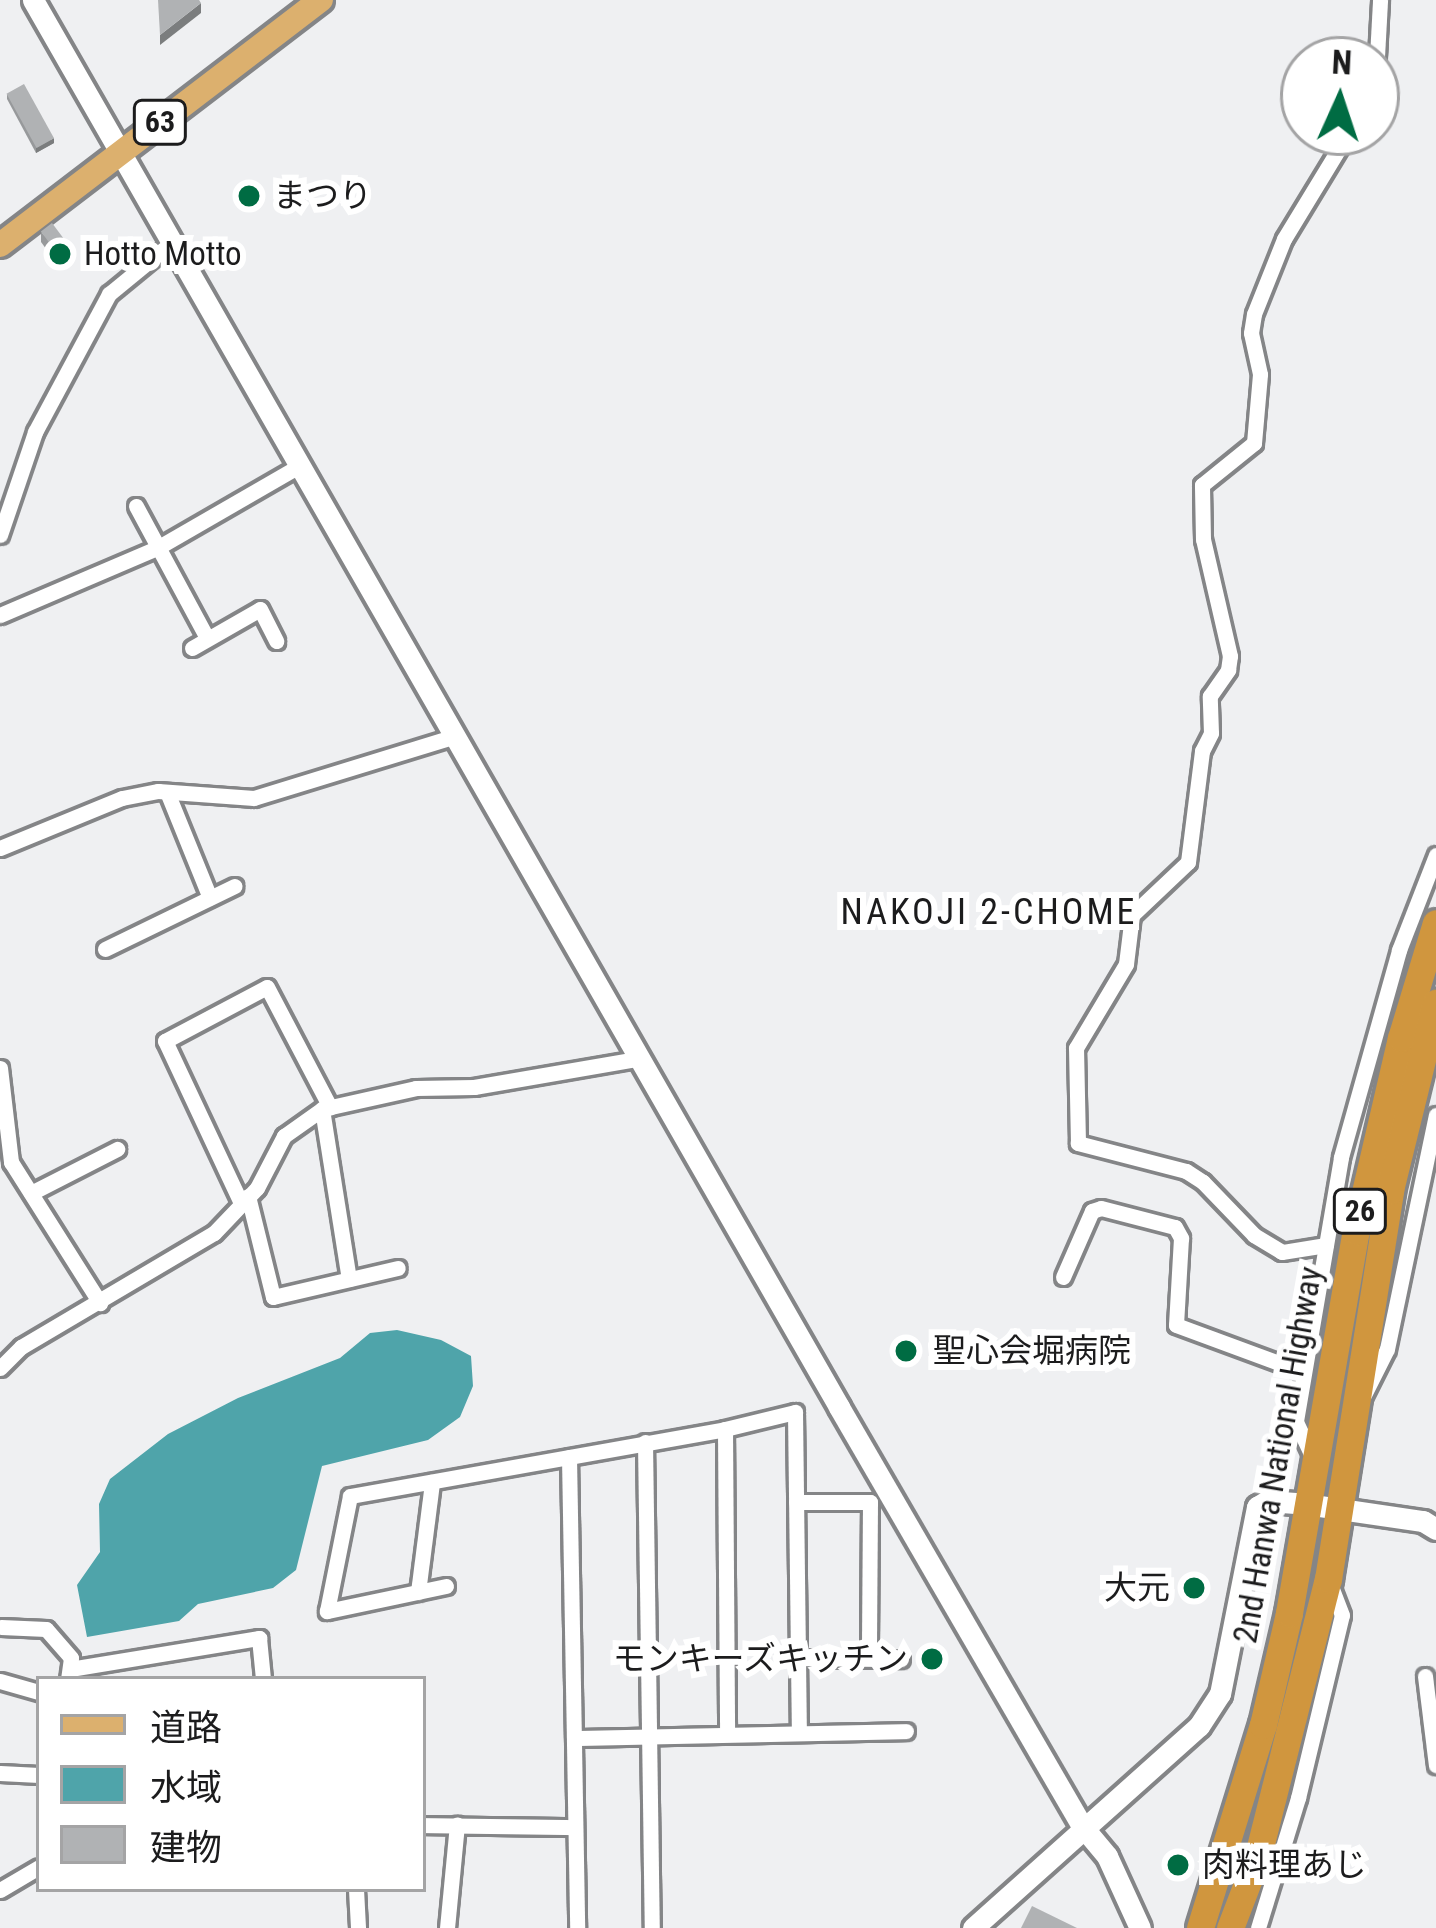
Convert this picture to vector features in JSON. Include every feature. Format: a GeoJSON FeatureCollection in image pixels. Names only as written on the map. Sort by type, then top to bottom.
{"type":"FeatureCollection","features":[{"type":"Feature","properties":{"kind":"highway","name":"2nd Hanwa National Highway"},"geometry":{"type":"LineString","coordinates":[[1200,1928],[1263,1724],[1289,1613],[1360,1209],[1401,1038],[1436,922]]}},
{"type":"Feature","properties":{"kind":"highway","name":"2nd Hanwa National Highway"},"geometry":{"type":"LineString","coordinates":[[1230,1928],[1258,1855],[1328,1579],[1390,1190],[1436,1003]]}},
{"type":"Feature","properties":{"kind":"main road","name":"63"},"geometry":{"type":"LineString","coordinates":[[0,245],[321,0]]}},
{"type":"Feature","properties":{"kind":"street"},"geometry":{"type":"LineString","coordinates":[[32,0],[1082,1826],[1107,1856],[1140,1928]]}},
{"type":"Feature","properties":{"kind":"street"},"geometry":{"type":"LineString","coordinates":[[1378,36],[1380,0]]}},
{"type":"Feature","properties":{"kind":"street"},"geometry":{"type":"LineString","coordinates":[[1326,1245],[1282,1252],[1254,1235],[1203,1182],[1186,1172],[1078,1143],[1076,1048],[1126,964],[1132,914],[1189,862],[1202,751],[1211,733],[1210,696],[1231,656],[1203,539],[1202,485],[1254,443],[1260,374],[1251,333],[1254,314],[1284,239],[1334,156]]}},
{"type":"Feature","properties":{"kind":"street"},"geometry":{"type":"LineString","coordinates":[[0,536],[35,432],[109,294],[171,243]]}},
{"type":"Feature","properties":{"kind":"street"},"geometry":{"type":"LineString","coordinates":[[0,615],[157,548],[299,466]]}},
{"type":"Feature","properties":{"kind":"street"},"geometry":{"type":"LineString","coordinates":[[136,506],[200,643],[260,609],[276,641]]}},
{"type":"Feature","properties":{"kind":"street"},"geometry":{"type":"LineString","coordinates":[[0,848],[122,798],[167,792],[254,798],[456,736]]}},
{"type":"Feature","properties":{"kind":"street"},"geometry":{"type":"LineString","coordinates":[[167,792],[210,898]]}},
{"type":"Feature","properties":{"kind":"street"},"geometry":{"type":"LineString","coordinates":[[1314,1459],[1296,1421],[1341,1157],[1376,1025],[1436,855]]}},
{"type":"Feature","properties":{"kind":"street"},"geometry":{"type":"LineString","coordinates":[[105,949],[235,886]]}},
{"type":"Feature","properties":{"kind":"street"},"geometry":{"type":"LineString","coordinates":[[349,1279],[326,1108],[267,986],[165,1041],[245,1199],[273,1298],[398,1268]]}},
{"type":"Feature","properties":{"kind":"street"},"geometry":{"type":"LineString","coordinates":[[0,1368],[21,1346],[214,1233],[245,1199],[284,1136],[326,1108],[416,1088],[474,1087],[641,1058]]}},
{"type":"Feature","properties":{"kind":"street"},"geometry":{"type":"LineString","coordinates":[[0,1068],[6,1143],[31,1193],[100,1303]]}},
{"type":"Feature","properties":{"kind":"street"},"geometry":{"type":"LineString","coordinates":[[1354,1409],[1377,1376],[1387,1348],[1430,1163],[1436,1115]]}},
{"type":"Feature","properties":{"kind":"street"},"geometry":{"type":"LineString","coordinates":[[31,1193],[117,1149]]}},
{"type":"Feature","properties":{"kind":"street"},"geometry":{"type":"LineString","coordinates":[[1064,1277],[1092,1211],[1101,1208],[1175,1227],[1181,1238],[1176,1325],[1303,1372]]}},
{"type":"Feature","properties":{"kind":"street"},"geometry":{"type":"LineString","coordinates":[[446,1586],[327,1611],[350,1496],[724,1430],[795,1412],[799,1733]]}},
{"type":"Feature","properties":{"kind":"street"},"geometry":{"type":"LineString","coordinates":[[724,1430],[728,1733]]}},
{"type":"Feature","properties":{"kind":"street"},"geometry":{"type":"LineString","coordinates":[[645,1442],[652,1928]]}},
{"type":"Feature","properties":{"kind":"street"},"geometry":{"type":"LineString","coordinates":[[568,1457],[577,1928]]}},
{"type":"Feature","properties":{"kind":"street"},"geometry":{"type":"LineString","coordinates":[[418,1592],[432,1482]]}},
{"type":"Feature","properties":{"kind":"street"},"geometry":{"type":"LineString","coordinates":[[973,1928],[1199,1726],[1220,1694],[1251,1519],[1267,1501],[1432,1519]]}},
{"type":"Feature","properties":{"kind":"street"},"geometry":{"type":"LineString","coordinates":[[796,1502],[869,1502],[869,1658]]}},
{"type":"Feature","properties":{"kind":"street"},"geometry":{"type":"LineString","coordinates":[[1258,1928],[1298,1798],[1342,1615],[1328,1579]]}},
{"type":"Feature","properties":{"kind":"street"},"geometry":{"type":"LineString","coordinates":[[1,1627],[46,1629],[70,1658],[69,1674],[259,1638],[263,1676]]}},
{"type":"Feature","properties":{"kind":"street"},"geometry":{"type":"LineString","coordinates":[[798,1658],[901,1659]]}},
{"type":"Feature","properties":{"kind":"street"},"geometry":{"type":"LineString","coordinates":[[1425,1676],[1436,1766]]}},
{"type":"Feature","properties":{"kind":"street"},"geometry":{"type":"LineString","coordinates":[[0,1681],[36,1690]]}},
{"type":"Feature","properties":{"kind":"street"},"geometry":{"type":"LineString","coordinates":[[574,1738],[906,1731]]}},
{"type":"Feature","properties":{"kind":"street"},"geometry":{"type":"LineString","coordinates":[[0,1773],[36,1775]]}},
{"type":"Feature","properties":{"kind":"street"},"geometry":{"type":"LineString","coordinates":[[448,1928],[457,1824]]}},
{"type":"Feature","properties":{"kind":"street"},"geometry":{"type":"LineString","coordinates":[[426,1826],[575,1827]]}},
{"type":"Feature","properties":{"kind":"street"},"geometry":{"type":"LineString","coordinates":[[0,1890],[36,1869]]}},
{"type":"Feature","properties":{"kind":"street"},"geometry":{"type":"LineString","coordinates":[[356,1892],[358,1928]]}},
{"type":"Feature","properties":{"kind":"water"},"geometry":{"type":"Polygon","coordinates":[[[397,1330],[441,1340],[471,1356],[473,1386],[460,1417],[428,1440],[322,1466],[296,1570],[273,1588],[198,1604],[179,1621],[87,1637],[77,1585],[100,1552],[99,1504],[110,1479],[168,1434],[238,1398],[340,1358],[370,1333],[397,1330]]]}},
{"type":"Feature","properties":{"kind":"building"},"geometry":{"type":"Polygon","coordinates":[[[158,0],[199,0],[201,3],[160,35],[158,0]]]}},
{"type":"Feature","properties":{"kind":"building"},"geometry":{"type":"Polygon","coordinates":[[[24,84],[54,138],[37,148],[7,94],[24,84]]]}},
{"type":"Feature","properties":{"kind":"building"},"geometry":{"type":"Polygon","coordinates":[[[52,223],[72,250],[61,259],[41,231],[52,223]]]}},
{"type":"Feature","properties":{"kind":"building"},"geometry":{"type":"Polygon","coordinates":[[[1032,1906],[1077,1928],[1021,1928],[1032,1906]]]}},
{"type":"Feature","properties":{"kind":"place","name":"まつり"},"geometry":{"type":"Point","coordinates":[249,196]}},
{"type":"Feature","properties":{"kind":"place","name":"Hotto Motto"},"geometry":{"type":"Point","coordinates":[60,254]}},
{"type":"Feature","properties":{"kind":"place","name":"聖心会堀病院"},"geometry":{"type":"Point","coordinates":[906,1351]}},
{"type":"Feature","properties":{"kind":"place","name":"大元"},"geometry":{"type":"Point","coordinates":[1194,1588]}},
{"type":"Feature","properties":{"kind":"place","name":"モンキーズキッチン"},"geometry":{"type":"Point","coordinates":[932,1659]}},
{"type":"Feature","properties":{"kind":"place","name":"肉料理あじ"},"geometry":{"type":"Point","coordinates":[1178,1865]}},
{"type":"Feature","properties":{"kind":"district","name":"NAKOJI 2-CHOME"},"geometry":{"type":"Point","coordinates":[989,913]}}]}
